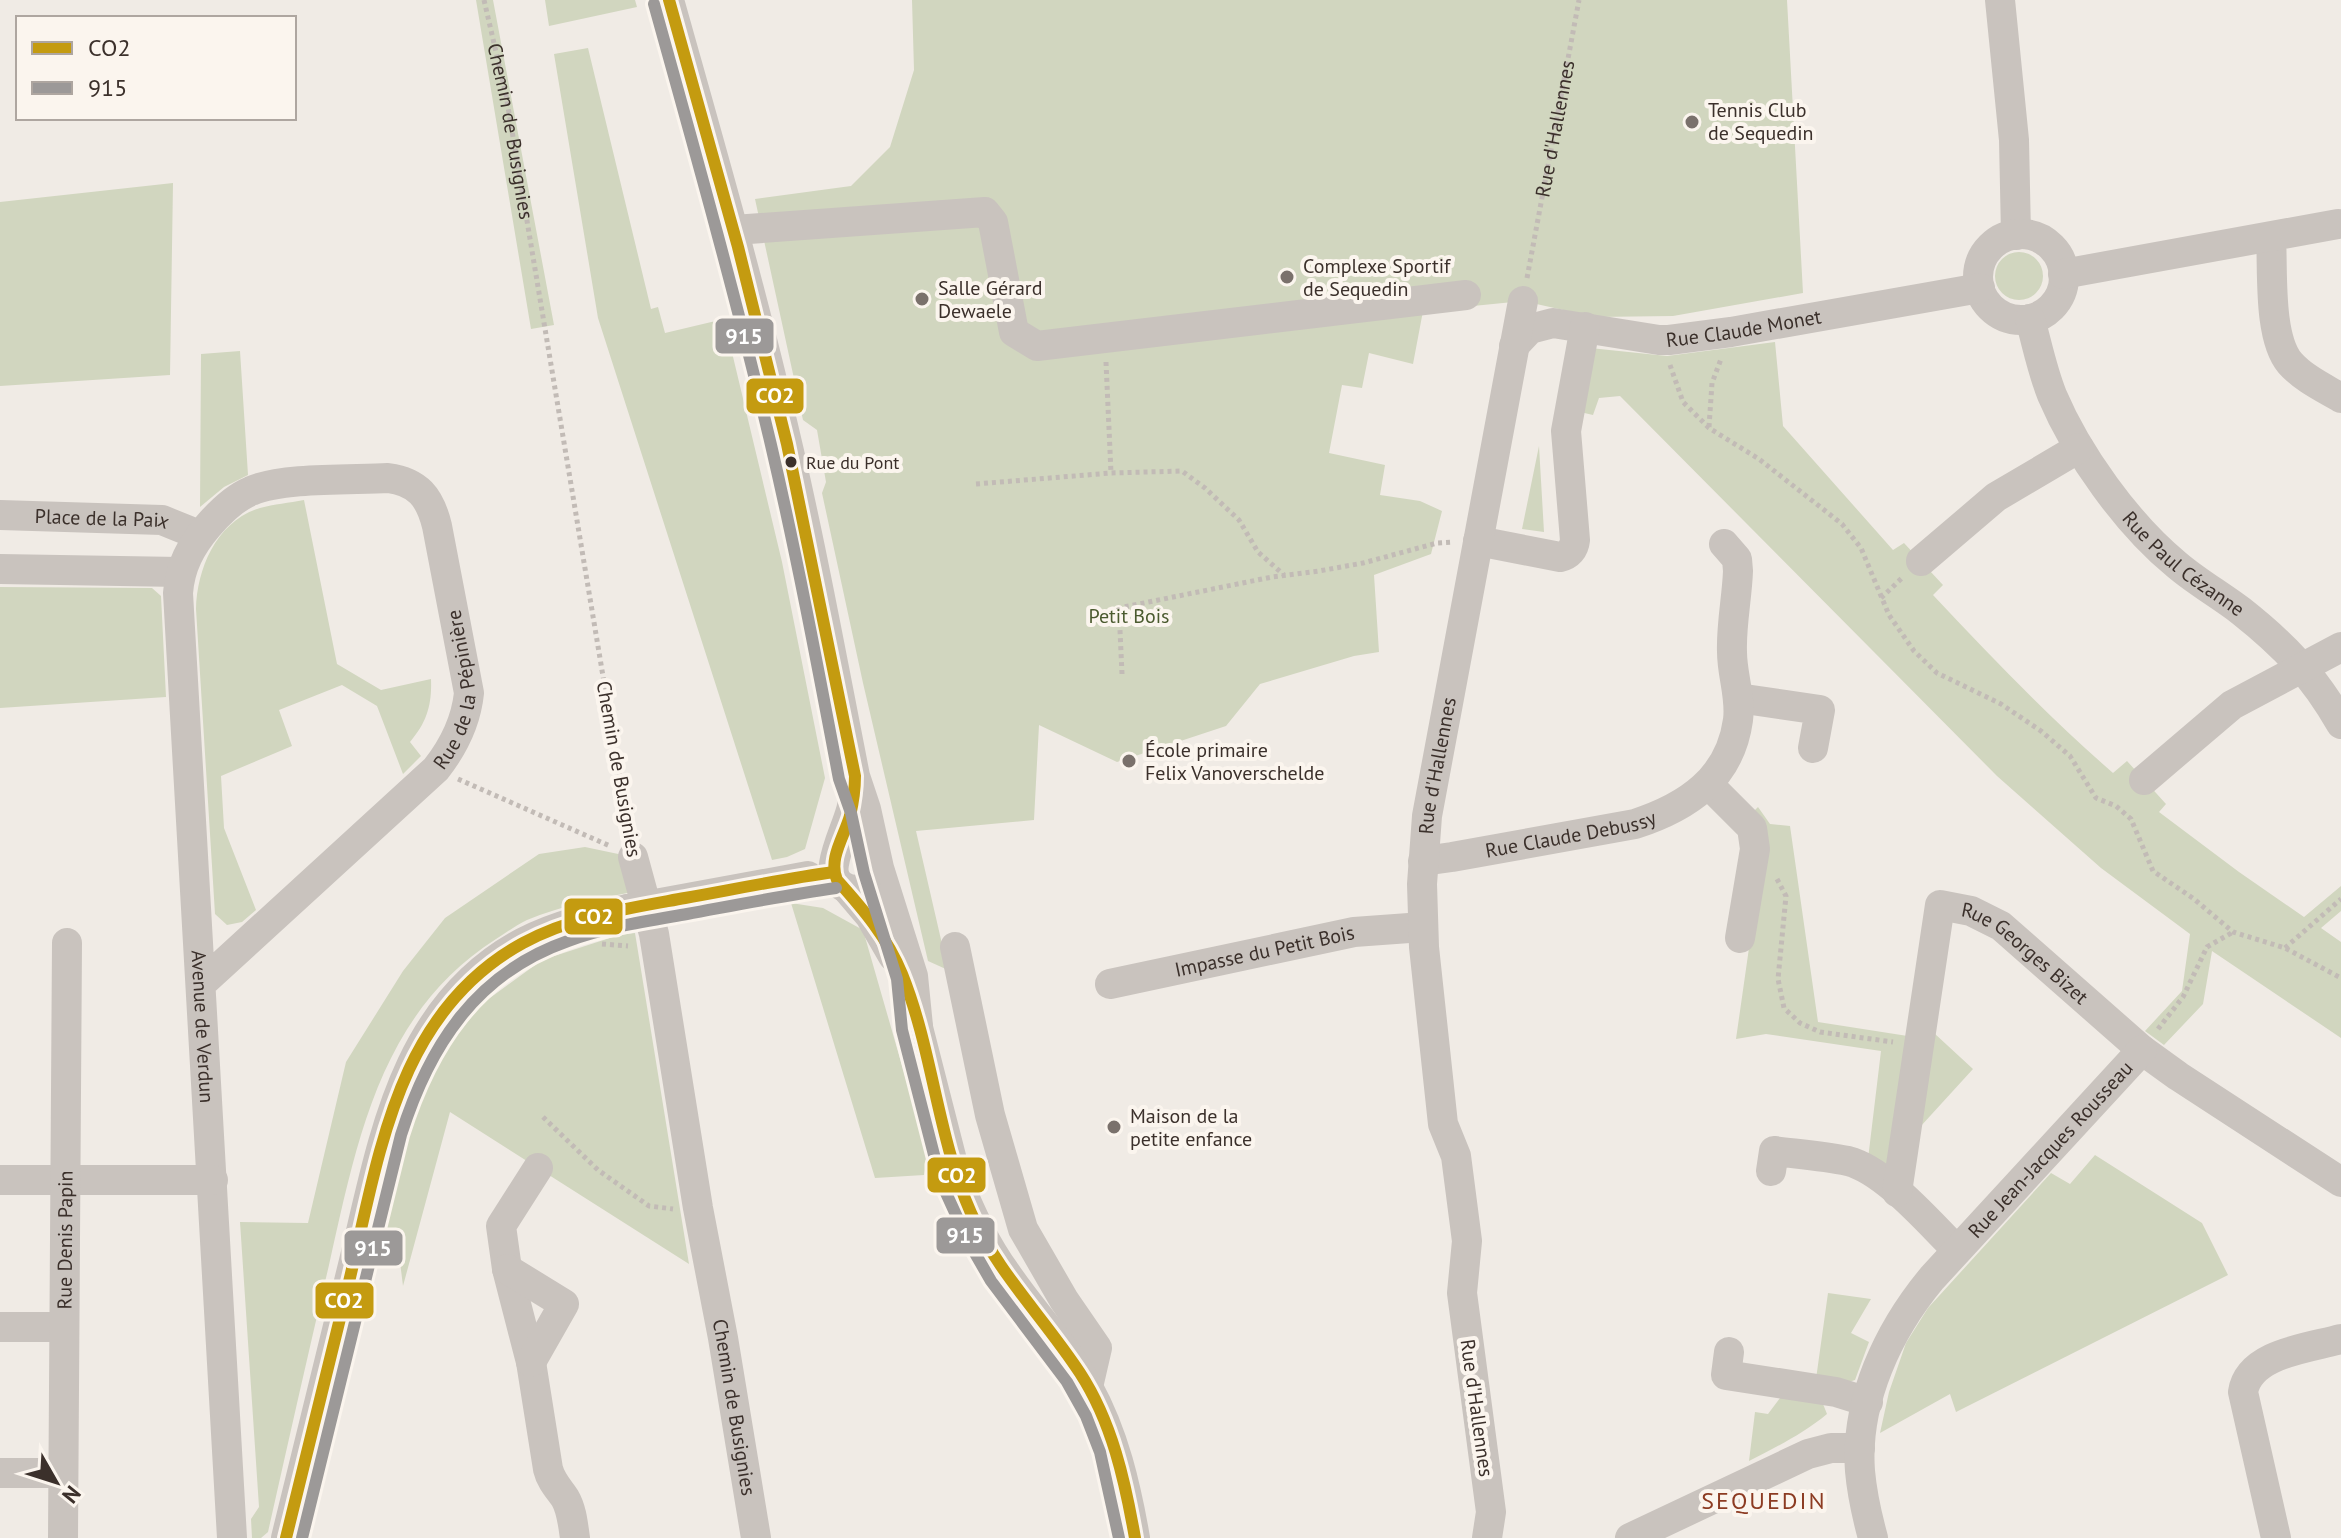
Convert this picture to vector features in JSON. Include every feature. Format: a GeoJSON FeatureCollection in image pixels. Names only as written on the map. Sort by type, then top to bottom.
{"type":"FeatureCollection","features":[{"type":"Feature","properties":{"kind":"street"},"geometry":{"type":"LineString","coordinates":[[669,0],[734,230],[777,400],[855,776],[866,809],[877,863],[913,976],[918,1026]]}},
{"type":"Feature","properties":{"kind":"street"},"geometry":{"type":"LineString","coordinates":[[2000,0],[2014,140],[2016,235]]}},
{"type":"Feature","properties":{"kind":"street"},"geometry":{"type":"LineString","coordinates":[[734,230],[985,212],[993,222],[1014,332],[1037,346],[1466,295]]}},
{"type":"Feature","properties":{"kind":"street"},"geometry":{"type":"LineString","coordinates":[[2063,274],[2338,224]]}},
{"type":"Feature","properties":{"kind":"street"},"geometry":{"type":"LineString","coordinates":[[2016,235],[2036,237],[2048,244],[2060,261],[2063,274],[2062,288],[2053,306],[2030,319],[2010,319],[1998,314],[1985,300],[1978,274],[1986,253],[2002,239],[2016,235]]}},
{"type":"Feature","properties":{"kind":"street"},"geometry":{"type":"LineString","coordinates":[[2271,237],[2275,324],[2282,349],[2300,372],[2341,398]]}},
{"type":"Feature","properties":{"kind":"street","name":"Rue Claude Monet"},"geometry":{"type":"LineString","coordinates":[[1514,346],[1530,329],[1542,324],[1564,323],[1669,340],[1980,288]]}},
{"type":"Feature","properties":{"kind":"street","name":"Rue d'Hallennes"},"geometry":{"type":"LineString","coordinates":[[1487,1538],[1491,1512],[1462,1293],[1467,1241],[1456,1156],[1443,1124],[1423,927],[1423,861],[1427,816],[1523,301]]}},
{"type":"Feature","properties":{"kind":"street","name":"Rue Paul Cézanne"},"geometry":{"type":"LineString","coordinates":[[2030,319],[2052,393],[2079,448],[2117,502],[2163,554],[2258,626],[2302,667],[2341,724]]}},
{"type":"Feature","properties":{"kind":"street"},"geometry":{"type":"LineString","coordinates":[[1478,541],[1560,557],[1572,550],[1575,540],[1566,431],[1585,327]]}},
{"type":"Feature","properties":{"kind":"street"},"geometry":{"type":"LineString","coordinates":[[1921,561],[1996,497],[2079,448]]}},
{"type":"Feature","properties":{"kind":"street","name":"Rue de la Pépinière"},"geometry":{"type":"LineString","coordinates":[[199,535],[238,498],[270,486],[388,478],[399,479],[420,490],[432,508],[437,526],[469,693],[459,732],[436,769],[201,984]]}},
{"type":"Feature","properties":{"kind":"street","name":"Place de la Paix"},"geometry":{"type":"LineString","coordinates":[[0,515],[162,520],[199,535]]}},
{"type":"Feature","properties":{"kind":"street","name":"Avenue de Verdun"},"geometry":{"type":"LineString","coordinates":[[199,535],[180,572],[178,593],[234,1533]]}},
{"type":"Feature","properties":{"kind":"street","name":"Rue Claude Debussy"},"geometry":{"type":"LineString","coordinates":[[1423,861],[1635,824],[1685,804],[1708,784],[1731,748],[1738,720],[1732,655],[1738,571],[1737,559],[1724,544]]}},
{"type":"Feature","properties":{"kind":"street"},"geometry":{"type":"LineString","coordinates":[[0,569],[180,572]]}},
{"type":"Feature","properties":{"kind":"street"},"geometry":{"type":"LineString","coordinates":[[2144,780],[2219,714],[2341,647]]}},
{"type":"Feature","properties":{"kind":"street"},"geometry":{"type":"LineString","coordinates":[[1738,698],[1820,710],[1813,748]]}},
{"type":"Feature","properties":{"kind":"street"},"geometry":{"type":"LineString","coordinates":[[831,873],[854,804],[855,776]]}},
{"type":"Feature","properties":{"kind":"street"},"geometry":{"type":"LineString","coordinates":[[1708,784],[1752,828],[1755,849],[1740,938]]}},
{"type":"Feature","properties":{"kind":"street"},"geometry":{"type":"LineString","coordinates":[[831,873],[844,849],[854,845],[865,847],[877,863]]}},
{"type":"Feature","properties":{"kind":"street","name":"Chemin de Busignies"},"geometry":{"type":"LineString","coordinates":[[633,857],[654,934],[756,1538]]}},
{"type":"Feature","properties":{"kind":"street"},"geometry":{"type":"LineString","coordinates":[[286,1538],[395,1104],[410,1065],[432,1027],[457,995],[507,951],[563,925],[628,909],[831,873]]}},
{"type":"Feature","properties":{"kind":"street"},"geometry":{"type":"LineString","coordinates":[[831,873],[870,916],[902,975],[956,1176],[972,1217],[1005,1273],[1088,1387],[1115,1447],[1135,1538]]}},
{"type":"Feature","properties":{"kind":"street","name":"Rue Georges Bizet"},"geometry":{"type":"LineString","coordinates":[[1897,1192],[1940,905],[1971,911],[2001,926],[2142,1050],[2341,1182]]}},
{"type":"Feature","properties":{"kind":"street","name":"Impasse du Petit Bois"},"geometry":{"type":"LineString","coordinates":[[1110,984],[1354,932],[1423,927]]}},
{"type":"Feature","properties":{"kind":"street","name":"Rue Denis Papin"},"geometry":{"type":"LineString","coordinates":[[63,1538],[67,943]]}},
{"type":"Feature","properties":{"kind":"street"},"geometry":{"type":"LineString","coordinates":[[955,947],[990,1115],[1023,1229],[1064,1300],[1097,1348],[1088,1387]]}},
{"type":"Feature","properties":{"kind":"street","name":"Rue Jean-Jacques Rousseau"},"geometry":{"type":"LineString","coordinates":[[1873,1538],[1863,1491],[1860,1448],[1868,1402],[1899,1324],[1957,1250],[2142,1050]]}},
{"type":"Feature","properties":{"kind":"street","name":"Rue Jean-Jacques Rousseau"},"geometry":{"type":"LineString","coordinates":[[1771,1171],[1774,1151],[1848,1161],[1873,1173],[1897,1192],[1957,1250]]}},
{"type":"Feature","properties":{"kind":"street"},"geometry":{"type":"LineString","coordinates":[[538,1168],[501,1226],[507,1269],[531,1362],[548,1469],[571,1514],[575,1538]]}},
{"type":"Feature","properties":{"kind":"street"},"geometry":{"type":"LineString","coordinates":[[0,1180],[213,1180]]}},
{"type":"Feature","properties":{"kind":"street"},"geometry":{"type":"LineString","coordinates":[[507,1269],[564,1304],[531,1362]]}},
{"type":"Feature","properties":{"kind":"street"},"geometry":{"type":"LineString","coordinates":[[0,1327],[64,1327]]}},
{"type":"Feature","properties":{"kind":"street"},"geometry":{"type":"LineString","coordinates":[[2276,1538],[2243,1392],[2245,1382],[2255,1369],[2276,1357],[2341,1339]]}},
{"type":"Feature","properties":{"kind":"street"},"geometry":{"type":"LineString","coordinates":[[1729,1352],[1726,1375],[1836,1392],[1868,1402]]}},
{"type":"Feature","properties":{"kind":"street"},"geometry":{"type":"LineString","coordinates":[[1630,1538],[1674,1529],[1808,1454],[1831,1448],[1860,1448]]}},
{"type":"Feature","properties":{"kind":"street"},"geometry":{"type":"LineString","coordinates":[[0,1473],[63,1473]]}},
{"type":"Feature","properties":{"kind":"path","name":"Chemin de Busignies"},"geometry":{"type":"LineString","coordinates":[[484,0],[506,95],[633,857]]}},
{"type":"Feature","properties":{"kind":"path","name":"Rue d'Hallennes"},"geometry":{"type":"LineString","coordinates":[[1523,301],[1579,0]]}},
{"type":"Feature","properties":{"kind":"path"},"geometry":{"type":"LineString","coordinates":[[1709,428],[1712,383],[1731,332]]}},
{"type":"Feature","properties":{"kind":"path"},"geometry":{"type":"LineString","coordinates":[[1105,337],[1111,473]]}},
{"type":"Feature","properties":{"kind":"path"},"geometry":{"type":"LineString","coordinates":[[1669,340],[1667,356],[1683,402],[1709,428],[1759,459],[1842,524],[1861,548],[1889,615],[1914,651],[1937,673],[2001,704],[2041,731],[2070,756],[2096,798],[2116,806],[2131,819],[2153,871],[2194,899],[2233,932],[2285,948],[2341,978]]}},
{"type":"Feature","properties":{"kind":"path"},"geometry":{"type":"LineString","coordinates":[[976,484],[1111,473],[1182,471],[1239,520],[1258,552],[1285,576]]}},
{"type":"Feature","properties":{"kind":"path"},"geometry":{"type":"LineString","coordinates":[[1122,674],[1119,608],[1363,563],[1437,543],[1478,541]]}},
{"type":"Feature","properties":{"kind":"path"},"geometry":{"type":"LineString","coordinates":[[436,769],[633,857]]}},
{"type":"Feature","properties":{"kind":"path"},"geometry":{"type":"LineString","coordinates":[[1755,849],[1771,868],[1786,896],[1778,979],[1784,1008],[1800,1023],[1820,1032],[1918,1046]]}},
{"type":"Feature","properties":{"kind":"path"},"geometry":{"type":"LineString","coordinates":[[2285,948],[2341,899]]}},
{"type":"Feature","properties":{"kind":"path"},"geometry":{"type":"LineString","coordinates":[[2142,1050],[2183,997],[2207,947],[2233,932]]}},
{"type":"Feature","properties":{"kind":"path"},"geometry":{"type":"LineString","coordinates":[[598,944],[637,946]]}},
{"type":"Feature","properties":{"kind":"path"},"geometry":{"type":"LineString","coordinates":[[543,1117],[598,1170],[649,1206],[680,1210],[698,1208]]}},
{"type":"Feature","properties":{"kind":"green space"},"geometry":{"type":"Polygon","coordinates":[[[476,0],[493,0],[554,325],[531,329],[476,0]]]}},
{"type":"Feature","properties":{"kind":"green space"},"geometry":{"type":"Polygon","coordinates":[[[545,0],[635,0],[637,7],[549,26],[545,0]]]}},
{"type":"Feature","properties":{"kind":"green space","name":"Complexe Sportif de Sequedin"},"geometry":{"type":"Polygon","coordinates":[[[912,0],[1787,0],[1803,293],[1673,316],[1595,317],[1523,301],[1423,311],[1413,364],[1369,353],[1362,388],[1342,385],[1329,453],[1385,465],[1380,495],[1420,501],[1442,511],[1431,554],[1374,575],[1379,652],[1354,656],[1260,684],[1226,726],[1117,762],[1039,725],[1034,820],[916,831],[948,970],[928,961],[822,493],[826,482],[817,430],[803,420],[755,199],[851,186],[890,147],[914,70],[912,0]]]}},
{"type":"Feature","properties":{"kind":"green space"},"geometry":{"type":"Polygon","coordinates":[[[588,48],[651,309],[658,307],[665,333],[724,319],[782,562],[825,778],[805,849],[787,857],[772,860],[598,318],[554,54],[588,48]]]}},
{"type":"Feature","properties":{"kind":"green space"},"geometry":{"type":"Polygon","coordinates":[[[173,183],[170,375],[0,386],[0,202],[173,183]]]}},
{"type":"Feature","properties":{"kind":"green space"},"geometry":{"type":"Polygon","coordinates":[[[2019,252],[2036,259],[2043,276],[2036,293],[2019,300],[2002,293],[1995,276],[2002,259],[2019,252]]]}},
{"type":"Feature","properties":{"kind":"green space"},"geometry":{"type":"Polygon","coordinates":[[[1775,342],[1783,426],[1893,550],[1904,543],[1943,585],[1933,595],[2043,708],[2113,773],[2127,761],[2166,804],[2159,812],[2304,917],[2341,886],[2341,911],[2321,928],[2341,942],[2341,1038],[2212,951],[2203,1004],[2164,1045],[2145,1031],[2182,991],[2190,934],[2101,868],[1997,776],[1620,396],[1599,398],[1593,415],[1580,412],[1590,348],[1667,356],[1775,342]]]}},
{"type":"Feature","properties":{"kind":"green space"},"geometry":{"type":"Polygon","coordinates":[[[240,351],[248,475],[224,487],[200,507],[201,354],[240,351]]]}},
{"type":"Feature","properties":{"kind":"green space"},"geometry":{"type":"Polygon","coordinates":[[[1539,446],[1544,532],[1522,529],[1539,446]]]}},
{"type":"Feature","properties":{"kind":"green space"},"geometry":{"type":"Polygon","coordinates":[[[304,500],[337,664],[381,690],[431,679],[427,713],[410,742],[421,756],[403,774],[377,706],[342,685],[279,710],[292,746],[221,776],[224,828],[256,910],[242,922],[227,925],[215,914],[197,593],[212,548],[232,524],[260,508],[304,500]]]}},
{"type":"Feature","properties":{"kind":"green space"},"geometry":{"type":"Polygon","coordinates":[[[0,587],[152,588],[161,596],[166,697],[0,708],[0,587]]]}},
{"type":"Feature","properties":{"kind":"green space"},"geometry":{"type":"Polygon","coordinates":[[[1758,807],[1770,824],[1790,826],[1818,1022],[1914,1037],[1896,1169],[1868,1159],[1881,1051],[1766,1034],[1736,1039],[1762,857],[1754,811],[1758,807]]]}},
{"type":"Feature","properties":{"kind":"green space"},"geometry":{"type":"Polygon","coordinates":[[[585,847],[623,855],[632,892],[540,915],[496,939],[457,969],[425,1004],[400,1042],[380,1083],[351,1172],[268,1532],[261,1538],[252,1538],[251,1519],[259,1507],[240,1222],[308,1223],[346,1062],[403,971],[445,918],[539,854],[585,847]]]}},
{"type":"Feature","properties":{"kind":"green space"},"geometry":{"type":"Polygon","coordinates":[[[791,903],[823,908],[863,930],[928,1156],[924,1175],[875,1178],[791,903]]]}},
{"type":"Feature","properties":{"kind":"green space"},"geometry":{"type":"Polygon","coordinates":[[[635,933],[689,1264],[450,1112],[403,1286],[400,1262],[379,1255],[415,1113],[439,1056],[483,1003],[542,960],[619,935],[635,933]]]}},
{"type":"Feature","properties":{"kind":"green space"},"geometry":{"type":"Polygon","coordinates":[[[1934,1033],[1973,1069],[1910,1138],[1934,1033]]]}},
{"type":"Feature","properties":{"kind":"green space"},"geometry":{"type":"Polygon","coordinates":[[[2095,1155],[2202,1223],[2228,1275],[1956,1412],[1950,1394],[1880,1433],[1889,1392],[1906,1343],[1928,1308],[2051,1173],[2070,1184],[2095,1155]]]}},
{"type":"Feature","properties":{"kind":"green space"},"geometry":{"type":"Polygon","coordinates":[[[1828,1293],[1871,1299],[1851,1333],[1869,1342],[1855,1380],[1846,1383],[1816,1379],[1828,1293]]]}},
{"type":"Feature","properties":{"kind":"green space"},"geometry":{"type":"Polygon","coordinates":[[[1783,1394],[1823,1404],[1827,1414],[1799,1434],[1749,1461],[1755,1412],[1768,1414],[1783,1394]]]}},
{"type":"Feature","properties":{"kind":"transit line","name":"CO2"},"geometry":{"type":"LineString","coordinates":[[669,0],[738,247],[787,444],[855,776],[850,816],[834,864],[837,880],[882,936],[902,974],[921,1033],[950,1154],[971,1213],[1007,1275],[1080,1373],[1101,1411],[1122,1474],[1135,1538]]}},
{"type":"Feature","properties":{"kind":"transit line","name":"915"},"geometry":{"type":"LineString","coordinates":[[654,4],[758,390],[781,487],[839,779],[897,979],[902,1030],[941,1182],[968,1241],[991,1281],[1067,1382],[1086,1416],[1100,1452],[1119,1538]]}},
{"type":"Feature","properties":{"kind":"transit line","name":"CO2"},"geometry":{"type":"LineString","coordinates":[[286,1538],[383,1140],[399,1093],[420,1049],[446,1008],[480,973],[523,943],[562,926],[623,910],[834,872]]}},
{"type":"Feature","properties":{"kind":"transit line","name":"915"},"geometry":{"type":"LineString","coordinates":[[302,1538],[401,1135],[426,1072],[460,1017],[507,972],[568,941],[627,925],[836,888]]}},
{"type":"Feature","properties":{"kind":"place","name":"Tennis Club de Sequedin"},"geometry":{"type":"Point","coordinates":[1692,122]}},
{"type":"Feature","properties":{"kind":"place","name":"Complexe Sportif de Sequedin"},"geometry":{"type":"Point","coordinates":[1287,277]}},
{"type":"Feature","properties":{"kind":"place","name":"Salle Gérard Dewaele"},"geometry":{"type":"Point","coordinates":[922,299]}},
{"type":"Feature","properties":{"kind":"place","name":"Rue du Pont"},"geometry":{"type":"Point","coordinates":[791,462]}},
{"type":"Feature","properties":{"kind":"place","name":"École primaire Felix Vanoverschelde"},"geometry":{"type":"Point","coordinates":[1129,761]}},
{"type":"Feature","properties":{"kind":"place","name":"Maison de la petite enfance"},"geometry":{"type":"Point","coordinates":[1114,1127]}},
{"type":"Feature","properties":{"kind":"district","name":"SEQUEDIN"},"geometry":{"type":"Point","coordinates":[1764,1500]}},
{"type":"Feature","properties":{"kind":"park label","name":"Petit Bois"},"geometry":{"type":"Point","coordinates":[1129,616]}}]}
